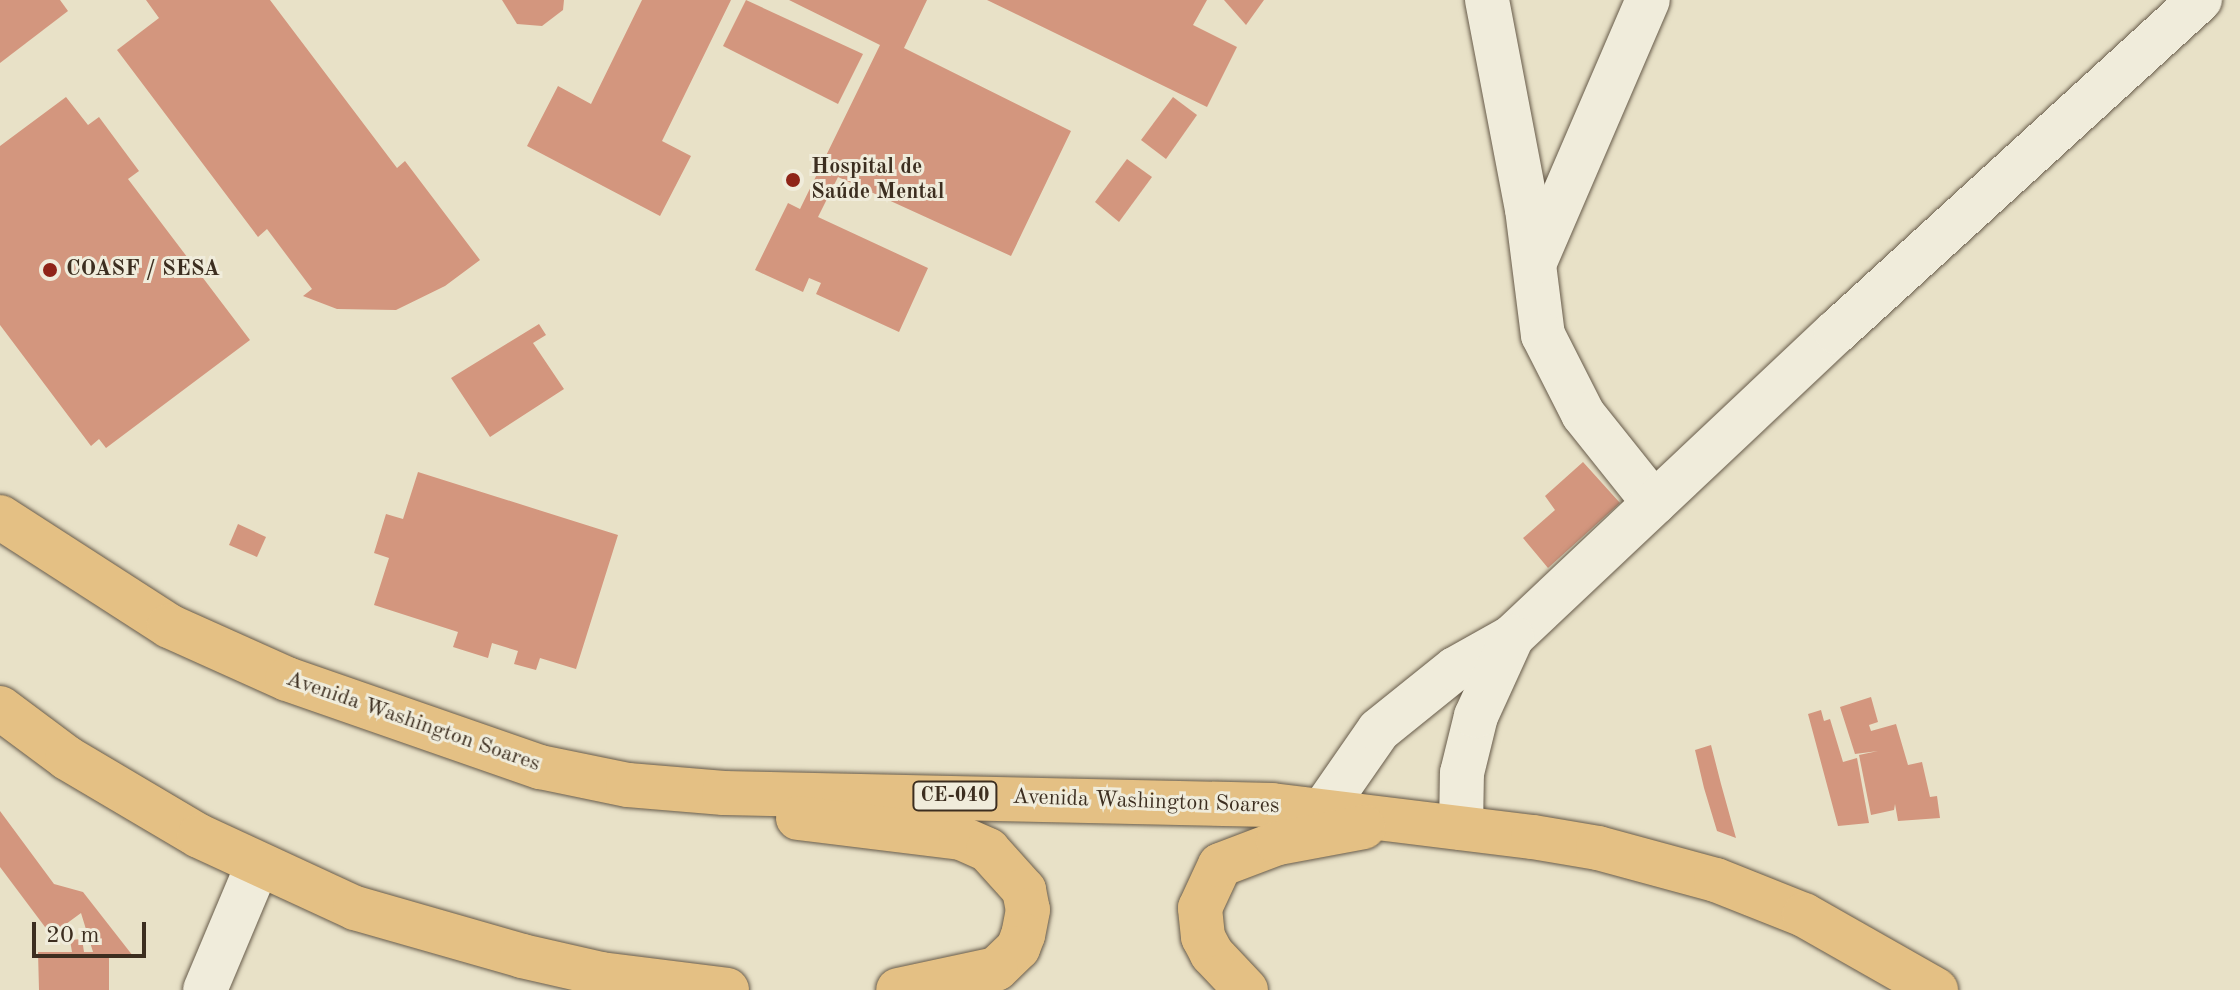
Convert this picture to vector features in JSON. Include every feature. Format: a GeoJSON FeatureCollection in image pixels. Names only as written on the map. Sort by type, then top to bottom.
{"type":"FeatureCollection","features":[{"type":"Feature","properties":{"kind":"highway","name":"Avenida Washington Soares"},"geometry":{"type":"LineString","coordinates":[[0,517],[169,626],[287,679],[540,767],[628,785],[724,793],[1137,799],[1324,809],[1598,848],[1716,880],[1804,915],[1936,990]]}},
{"type":"Feature","properties":{"kind":"highway"},"geometry":{"type":"LineString","coordinates":[[0,708],[67,758],[257,866],[422,931],[601,974],[713,989]]}},
{"type":"Feature","properties":{"kind":"highway"},"geometry":{"type":"LineString","coordinates":[[724,793],[792,817],[961,838],[988,850],[1013,872],[1028,910],[1018,948],[1006,961],[972,976],[898,990]]}},
{"type":"Feature","properties":{"kind":"highway"},"geometry":{"type":"LineString","coordinates":[[1246,990],[1203,937],[1200,908],[1220,865],[1278,843],[1398,820]]}},
{"type":"Feature","properties":{"kind":"street"},"geometry":{"type":"LineString","coordinates":[[1487,0],[1527,209],[1531,271],[1554,364],[1583,414],[1654,503]]}},
{"type":"Feature","properties":{"kind":"street"},"geometry":{"type":"LineString","coordinates":[[1531,271],[1648,0]]}},
{"type":"Feature","properties":{"kind":"street"},"geometry":{"type":"LineString","coordinates":[[1324,809],[1379,730],[1455,669],[1512,637],[2200,0]]}},
{"type":"Feature","properties":{"kind":"street"},"geometry":{"type":"LineString","coordinates":[[1461,828],[1462,773],[1476,716],[1512,637]]}},
{"type":"Feature","properties":{"kind":"street"},"geometry":{"type":"LineString","coordinates":[[205,990],[257,866]]}},
{"type":"Feature","properties":{"kind":"building"},"geometry":{"type":"Polygon","coordinates":[[[0,0],[60,0],[68,11],[0,63],[0,0]]]}},
{"type":"Feature","properties":{"kind":"building"},"geometry":{"type":"Polygon","coordinates":[[[146,0],[270,0],[397,168],[405,161],[480,260],[445,286],[396,310],[337,309],[303,296],[312,289],[267,229],[258,237],[117,50],[159,18],[146,0]]]}},
{"type":"Feature","properties":{"kind":"building"},"geometry":{"type":"Polygon","coordinates":[[[502,0],[564,0],[563,10],[542,26],[517,24],[502,0]]]}},
{"type":"Feature","properties":{"kind":"building"},"geometry":{"type":"Polygon","coordinates":[[[642,0],[731,0],[662,141],[691,156],[660,216],[527,146],[558,86],[591,104],[642,0]]]}},
{"type":"Feature","properties":{"kind":"building"},"geometry":{"type":"Polygon","coordinates":[[[746,0],[863,54],[838,104],[723,46],[746,0]]]}},
{"type":"Feature","properties":{"kind":"building"},"geometry":{"type":"Polygon","coordinates":[[[789,0],[927,0],[904,48],[1071,131],[1011,256],[838,177],[818,217],[928,268],[899,332],[816,294],[821,283],[809,278],[803,292],[755,270],[788,203],[800,209],[880,45],[789,0]]]}},
{"type":"Feature","properties":{"kind":"building"},"geometry":{"type":"Polygon","coordinates":[[[987,0],[1207,0],[1193,25],[1237,47],[1207,107],[987,0]]]}},
{"type":"Feature","properties":{"kind":"building"},"geometry":{"type":"Polygon","coordinates":[[[1224,0],[1264,0],[1246,25],[1224,0]]]}},
{"type":"Feature","properties":{"kind":"building"},"geometry":{"type":"Polygon","coordinates":[[[66,97],[88,125],[99,117],[139,171],[128,179],[250,340],[106,448],[99,439],[91,446],[0,325],[0,146],[66,97]]]}},
{"type":"Feature","properties":{"kind":"building"},"geometry":{"type":"Polygon","coordinates":[[[1173,97],[1197,115],[1166,159],[1141,140],[1173,97]]]}},
{"type":"Feature","properties":{"kind":"building"},"geometry":{"type":"Polygon","coordinates":[[[1127,159],[1152,177],[1119,222],[1095,202],[1127,159]]]}},
{"type":"Feature","properties":{"kind":"building"},"geometry":{"type":"Polygon","coordinates":[[[539,324],[546,335],[533,343],[564,389],[490,437],[451,378],[539,324]]]}},
{"type":"Feature","properties":{"kind":"building"},"geometry":{"type":"Polygon","coordinates":[[[1583,462],[1620,503],[1548,568],[1523,538],[1555,510],[1545,496],[1583,462]]]}},
{"type":"Feature","properties":{"kind":"building"},"geometry":{"type":"Polygon","coordinates":[[[418,472],[618,535],[576,669],[540,658],[536,670],[514,664],[518,651],[492,643],[488,658],[453,647],[458,632],[374,605],[389,558],[374,553],[386,514],[403,519],[418,472]]]}},
{"type":"Feature","properties":{"kind":"building"},"geometry":{"type":"Polygon","coordinates":[[[238,524],[266,537],[257,557],[229,545],[238,524]]]}},
{"type":"Feature","properties":{"kind":"building"},"geometry":{"type":"Polygon","coordinates":[[[1871,697],[1878,722],[1869,725],[1871,731],[1896,724],[1908,765],[1922,762],[1930,797],[1937,796],[1940,818],[1898,821],[1895,804],[1894,810],[1871,815],[1859,755],[1878,751],[1855,754],[1840,707],[1871,697]]]}},
{"type":"Feature","properties":{"kind":"building"},"geometry":{"type":"Polygon","coordinates":[[[1821,710],[1824,721],[1830,719],[1843,762],[1857,758],[1869,823],[1838,826],[1808,714],[1821,710]]]}},
{"type":"Feature","properties":{"kind":"building"},"geometry":{"type":"Polygon","coordinates":[[[1711,745],[1736,838],[1717,831],[1704,788],[1695,750],[1711,745]]]}},
{"type":"Feature","properties":{"kind":"building"},"geometry":{"type":"Polygon","coordinates":[[[0,811],[54,884],[83,892],[133,956],[109,956],[109,990],[39,990],[38,952],[72,952],[70,940],[82,939],[84,952],[93,952],[81,913],[51,935],[0,867],[0,811]]]}},
{"type":"Feature","properties":{"kind":"place","name":"Hospital de Saúde Mental"},"geometry":{"type":"Point","coordinates":[793,180]}},
{"type":"Feature","properties":{"kind":"place","name":"COASF / SESA"},"geometry":{"type":"Point","coordinates":[50,270]}}]}
